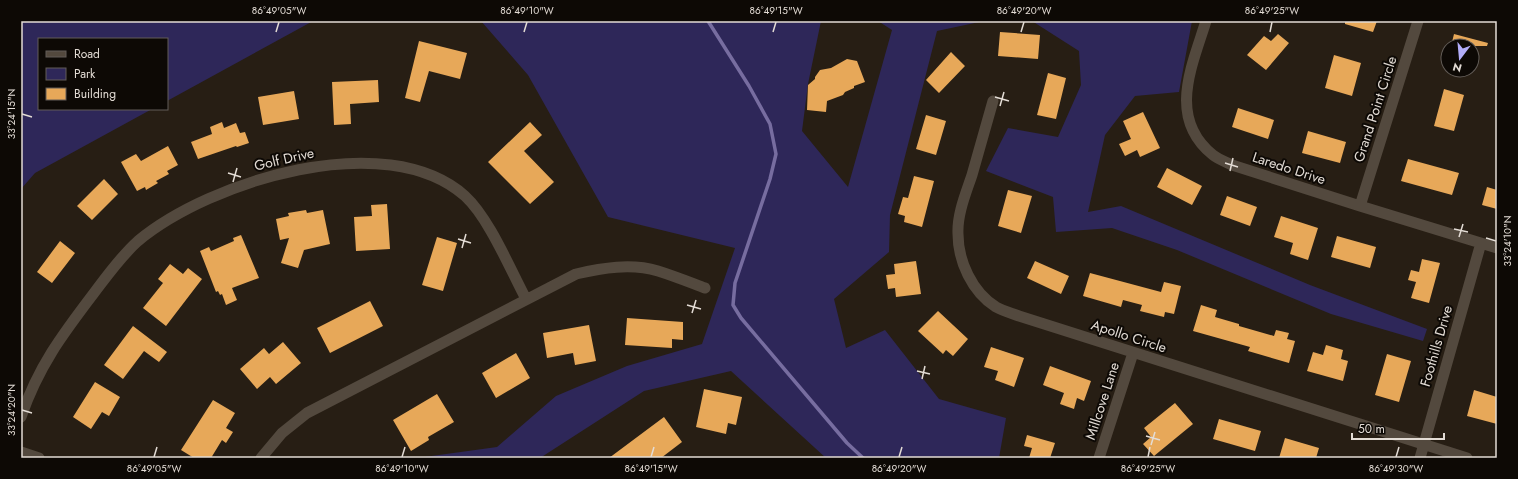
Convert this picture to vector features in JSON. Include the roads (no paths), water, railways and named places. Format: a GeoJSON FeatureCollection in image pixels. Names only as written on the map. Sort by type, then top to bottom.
{"type":"FeatureCollection","features":[{"type":"Feature","properties":{"kind":"street","name":"Laredo Drive"},"geometry":{"type":"LineString","coordinates":[[1206,21],[1189,79],[1186,100],[1188,119],[1194,132],[1213,156],[1232,165],[1497,248]]}},
{"type":"Feature","properties":{"kind":"street","name":"Grand Point Circle"},"geometry":{"type":"LineString","coordinates":[[1360,206],[1418,21]]}},
{"type":"Feature","properties":{"kind":"street","name":"Apollo Circle"},"geometry":{"type":"LineString","coordinates":[[993,101],[961,211],[957,233],[964,267],[982,295],[996,307],[1019,316],[1133,353],[1467,458]]}},
{"type":"Feature","properties":{"kind":"street","name":"Golf Drive"},"geometry":{"type":"LineString","coordinates":[[21,417],[34,384],[59,338],[100,285],[137,242],[159,225],[184,210],[220,194],[259,179],[306,168],[334,164],[372,163],[398,166],[426,173],[448,184],[465,196],[477,210],[490,231],[526,299]]}},
{"type":"Feature","properties":{"kind":"street","name":"Foothills Drive"},"geometry":{"type":"LineString","coordinates":[[1420,458],[1480,243]]}},
{"type":"Feature","properties":{"kind":"street"},"geometry":{"type":"LineString","coordinates":[[261,458],[282,433],[307,413],[576,274],[600,268],[625,266],[657,270],[705,288]]}},
{"type":"Feature","properties":{"kind":"street","name":"Millcove Lane"},"geometry":{"type":"LineString","coordinates":[[1099,458],[1133,353]]}},
{"type":"Feature","properties":{"kind":"street"},"geometry":{"type":"LineString","coordinates":[[21,452],[39,458]]}},
{"type":"Feature","properties":{"kind":"waterway"},"geometry":{"type":"LineString","coordinates":[[708,21],[749,86],[770,124],[776,154],[770,179],[735,283],[733,305],[741,318],[847,443],[863,458]]}}]}
